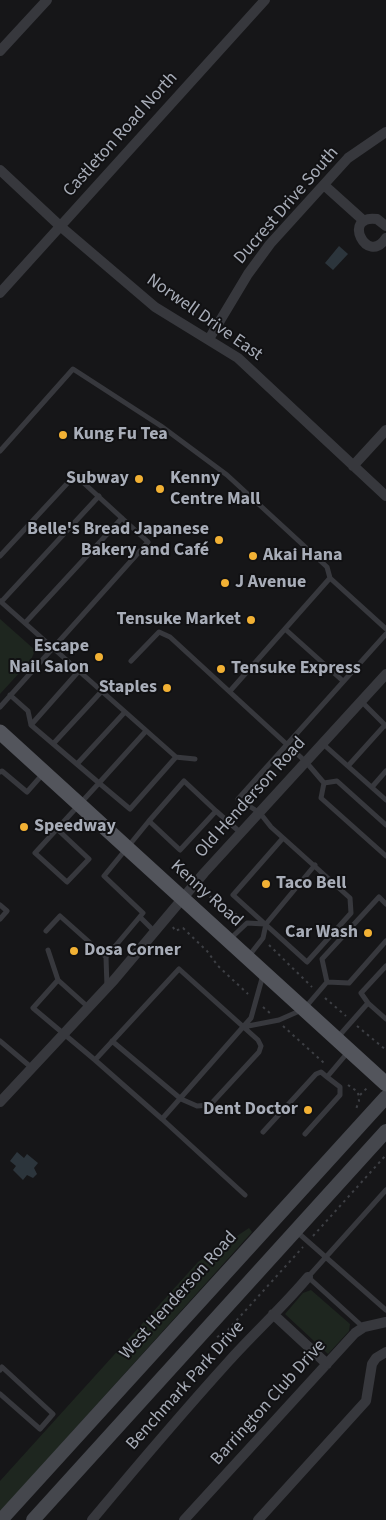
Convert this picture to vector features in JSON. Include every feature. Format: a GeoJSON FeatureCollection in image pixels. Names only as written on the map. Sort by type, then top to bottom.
{"type":"FeatureCollection","features":[{"type":"Feature","properties":{"kind":"main road","name":"Kenny Road"},"geometry":{"type":"LineString","coordinates":[[0,732],[386,1084]]}},
{"type":"Feature","properties":{"kind":"main road","name":"West Henderson Road"},"geometry":{"type":"LineString","coordinates":[[1,1520],[386,1097]]}},
{"type":"Feature","properties":{"kind":"main road"},"geometry":{"type":"LineString","coordinates":[[33,1520],[386,1131]]}},
{"type":"Feature","properties":{"kind":"street"},"geometry":{"type":"LineString","coordinates":[[0,51],[47,0]]}},
{"type":"Feature","properties":{"kind":"street","name":"Castleton Road North"},"geometry":{"type":"LineString","coordinates":[[0,293],[265,0]]}},
{"type":"Feature","properties":{"kind":"street","name":"Ducrest Drive South"},"geometry":{"type":"LineString","coordinates":[[209,339],[234,296],[265,251],[348,158],[386,132]]}},
{"type":"Feature","properties":{"kind":"street","name":"Norwell Drive East"},"geometry":{"type":"LineString","coordinates":[[0,170],[60,226],[155,306],[238,358],[386,496]]}},
{"type":"Feature","properties":{"kind":"street"},"geometry":{"type":"LineString","coordinates":[[324,185],[364,221]]}},
{"type":"Feature","properties":{"kind":"street"},"geometry":{"type":"LineString","coordinates":[[386,226],[377,218],[364,221],[359,229],[363,242],[376,246],[386,238]]}},
{"type":"Feature","properties":{"kind":"street"},"geometry":{"type":"LineString","coordinates":[[353,466],[386,430]]}},
{"type":"Feature","properties":{"kind":"street","name":"Old Henderson Road"},"geometry":{"type":"LineString","coordinates":[[0,1102],[107,987],[198,881],[386,674]]}},
{"type":"Feature","properties":{"kind":"street","name":"Benchmark Park Drive"},"geometry":{"type":"LineString","coordinates":[[92,1520],[178,1417],[308,1278]]}},
{"type":"Feature","properties":{"kind":"street"},"geometry":{"type":"LineString","coordinates":[[273,1314],[327,1364]]}},
{"type":"Feature","properties":{"kind":"street","name":"Barrington Club Drive"},"geometry":{"type":"LineString","coordinates":[[184,1520],[355,1333],[364,1327],[386,1322]]}},
{"type":"Feature","properties":{"kind":"street"},"geometry":{"type":"LineString","coordinates":[[258,1520],[366,1402],[372,1364],[376,1358],[386,1352]]}},
{"type":"Feature","properties":{"kind":"lane"},"geometry":{"type":"LineString","coordinates":[[0,450],[73,369],[161,426],[227,475],[327,567],[330,578],[386,629]]}},
{"type":"Feature","properties":{"kind":"lane"},"geometry":{"type":"LineString","coordinates":[[0,556],[75,475],[148,542],[0,707]]}},
{"type":"Feature","properties":{"kind":"lane"},"geometry":{"type":"LineString","coordinates":[[98,496],[1,601],[100,692],[175,757],[195,759]]}},
{"type":"Feature","properties":{"kind":"lane"},"geometry":{"type":"LineString","coordinates":[[25,623],[122,518]]}},
{"type":"Feature","properties":{"kind":"lane"},"geometry":{"type":"LineString","coordinates":[[230,691],[330,578]]}},
{"type":"Feature","properties":{"kind":"lane"},"geometry":{"type":"LineString","coordinates":[[285,629],[343,681]]}},
{"type":"Feature","properties":{"kind":"lane"},"geometry":{"type":"LineString","coordinates":[[132,661],[159,632],[170,637],[306,762],[324,783]]}},
{"type":"Feature","properties":{"kind":"lane"},"geometry":{"type":"LineString","coordinates":[[283,838],[233,895],[307,962],[351,913],[350,898],[283,838],[260,812],[238,799],[386,634]]}},
{"type":"Feature","properties":{"kind":"lane"},"geometry":{"type":"LineString","coordinates":[[31,725],[78,672]]}},
{"type":"Feature","properties":{"kind":"lane"},"geometry":{"type":"LineString","coordinates":[[54,744],[100,692]]}},
{"type":"Feature","properties":{"kind":"lane"},"geometry":{"type":"LineString","coordinates":[[10,695],[28,711],[31,725],[130,809],[175,757]]}},
{"type":"Feature","properties":{"kind":"lane"},"geometry":{"type":"LineString","coordinates":[[348,766],[386,725],[361,701]]}},
{"type":"Feature","properties":{"kind":"lane"},"geometry":{"type":"LineString","coordinates":[[77,764],[124,713]]}},
{"type":"Feature","properties":{"kind":"lane"},"geometry":{"type":"LineString","coordinates":[[57,829],[89,859],[67,882],[35,853],[146,731]]}},
{"type":"Feature","properties":{"kind":"lane"},"geometry":{"type":"LineString","coordinates":[[323,744],[386,800]]}},
{"type":"Feature","properties":{"kind":"lane"},"geometry":{"type":"LineString","coordinates":[[372,787],[386,771]]}},
{"type":"Feature","properties":{"kind":"lane"},"geometry":{"type":"LineString","coordinates":[[0,772],[27,792],[44,772]]}},
{"type":"Feature","properties":{"kind":"lane"},"geometry":{"type":"LineString","coordinates":[[107,987],[106,957],[143,913],[104,876],[149,821],[184,781],[241,833]]}},
{"type":"Feature","properties":{"kind":"lane"},"geometry":{"type":"LineString","coordinates":[[324,783],[337,781],[386,825]]}},
{"type":"Feature","properties":{"kind":"lane"},"geometry":{"type":"LineString","coordinates":[[324,783],[321,798],[386,856]]}},
{"type":"Feature","properties":{"kind":"lane"},"geometry":{"type":"LineString","coordinates":[[149,821],[180,850],[216,810]]}},
{"type":"Feature","properties":{"kind":"lane"},"geometry":{"type":"LineString","coordinates":[[248,957],[263,938],[266,924],[315,865]]}},
{"type":"Feature","properties":{"kind":"lane"},"geometry":{"type":"LineString","coordinates":[[327,982],[322,959],[379,897],[386,904]]}},
{"type":"Feature","properties":{"kind":"lane"},"geometry":{"type":"LineString","coordinates":[[0,904],[7,911],[0,919]]}},
{"type":"Feature","properties":{"kind":"lane"},"geometry":{"type":"LineString","coordinates":[[46,931],[60,916],[106,957]]}},
{"type":"Feature","properties":{"kind":"lane"},"geometry":{"type":"LineString","coordinates":[[140,917],[155,932]]}},
{"type":"Feature","properties":{"kind":"lane"},"geometry":{"type":"LineString","coordinates":[[229,940],[246,924],[266,924]]}},
{"type":"Feature","properties":{"kind":"lane"},"geometry":{"type":"LineString","coordinates":[[327,982],[349,983],[386,942]]}},
{"type":"Feature","properties":{"kind":"lane"},"geometry":{"type":"LineString","coordinates":[[48,950],[58,980],[88,1007]]}},
{"type":"Feature","properties":{"kind":"lane"},"geometry":{"type":"LineString","coordinates":[[386,966],[362,993],[368,1003],[386,1019]]}},
{"type":"Feature","properties":{"kind":"lane"},"geometry":{"type":"LineString","coordinates":[[95,1060],[112,1041],[179,969],[258,1040],[261,1046],[259,1052],[210,1105],[197,1106],[181,1099],[112,1041]]}},
{"type":"Feature","properties":{"kind":"lane"},"geometry":{"type":"LineString","coordinates":[[162,1119],[251,1018],[263,972]]}},
{"type":"Feature","properties":{"kind":"lane"},"geometry":{"type":"LineString","coordinates":[[58,980],[33,1008],[64,1032],[245,1195]]}},
{"type":"Feature","properties":{"kind":"lane"},"geometry":{"type":"LineString","coordinates":[[243,1027],[280,1020],[304,1009],[327,982]]}},
{"type":"Feature","properties":{"kind":"lane"},"geometry":{"type":"LineString","coordinates":[[336,1039],[368,1003]]}},
{"type":"Feature","properties":{"kind":"lane"},"geometry":{"type":"LineString","coordinates":[[0,1041],[32,1068]]}},
{"type":"Feature","properties":{"kind":"lane"},"geometry":{"type":"LineString","coordinates":[[327,1077],[350,1051]]}},
{"type":"Feature","properties":{"kind":"lane"},"geometry":{"type":"LineString","coordinates":[[263,1132],[316,1074],[321,1072],[340,1087],[340,1095],[304,1134]]}},
{"type":"Feature","properties":{"kind":"lane"},"geometry":{"type":"LineString","coordinates":[[364,1327],[308,1278],[386,1190]]}},
{"type":"Feature","properties":{"kind":"lane"},"geometry":{"type":"LineString","coordinates":[[296,1231],[386,1310]]}},
{"type":"Feature","properties":{"kind":"lane"},"geometry":{"type":"LineString","coordinates":[[0,1370],[2,1367],[53,1414],[40,1429],[0,1394]]}},
{"type":"Feature","properties":{"kind":"path"},"geometry":{"type":"LineString","coordinates":[[198,881],[209,888],[210,898],[216,896],[246,924]]}},
{"type":"Feature","properties":{"kind":"path"},"geometry":{"type":"LineString","coordinates":[[263,938],[318,992],[386,1050]]}},
{"type":"Feature","properties":{"kind":"path"},"geometry":{"type":"LineString","coordinates":[[356,1109],[359,1101],[358,1092]]}},
{"type":"Feature","properties":{"kind":"path"},"geometry":{"type":"LineString","coordinates":[[211,1340],[226,1332],[386,1155]]}},
{"type":"Feature","properties":{"kind":"shaded area"},"geometry":{"type":"Polygon","coordinates":[[[339,246],[348,254],[333,270],[325,263],[339,246]]]}},
{"type":"Feature","properties":{"kind":"shaded area"},"geometry":{"type":"Polygon","coordinates":[[[0,619],[35,650],[31,660],[0,694],[0,619]]]}},
{"type":"Feature","properties":{"kind":"shaded area"},"geometry":{"type":"Polygon","coordinates":[[[17,1152],[24,1158],[27,1154],[38,1163],[34,1168],[37,1174],[33,1178],[27,1175],[23,1180],[13,1170],[16,1166],[10,1161],[17,1152]]]}},
{"type":"Feature","properties":{"kind":"shaded area"},"geometry":{"type":"Polygon","coordinates":[[[249,1228],[252,1232],[0,1512],[0,1481],[198,1262],[249,1228]]]}},
{"type":"Feature","properties":{"kind":"shaded area"},"geometry":{"type":"Polygon","coordinates":[[[311,1290],[350,1324],[349,1331],[328,1354],[285,1314],[303,1293],[311,1290]]]}},
{"type":"Feature","properties":{"kind":"place","name":"Kung Fu Tea"},"geometry":{"type":"Point","coordinates":[63,435]}},
{"type":"Feature","properties":{"kind":"place","name":"Subway"},"geometry":{"type":"Point","coordinates":[139,479]}},
{"type":"Feature","properties":{"kind":"place","name":"Kenny Centre Mall"},"geometry":{"type":"Point","coordinates":[160,489]}},
{"type":"Feature","properties":{"kind":"place","name":"Belle's Bread Japanese Bakery and Café"},"geometry":{"type":"Point","coordinates":[219,540]}},
{"type":"Feature","properties":{"kind":"place","name":"Akai Hana"},"geometry":{"type":"Point","coordinates":[253,556]}},
{"type":"Feature","properties":{"kind":"place","name":"J Avenue"},"geometry":{"type":"Point","coordinates":[225,583]}},
{"type":"Feature","properties":{"kind":"place","name":"Tensuke Market"},"geometry":{"type":"Point","coordinates":[251,620]}},
{"type":"Feature","properties":{"kind":"place","name":"Escape Nail Salon"},"geometry":{"type":"Point","coordinates":[99,657]}},
{"type":"Feature","properties":{"kind":"place","name":"Tensuke Express"},"geometry":{"type":"Point","coordinates":[221,669]}},
{"type":"Feature","properties":{"kind":"place","name":"Staples"},"geometry":{"type":"Point","coordinates":[167,688]}},
{"type":"Feature","properties":{"kind":"place","name":"Speedway"},"geometry":{"type":"Point","coordinates":[24,827]}},
{"type":"Feature","properties":{"kind":"place","name":"Taco Bell"},"geometry":{"type":"Point","coordinates":[266,884]}},
{"type":"Feature","properties":{"kind":"place","name":"Car Wash"},"geometry":{"type":"Point","coordinates":[368,933]}},
{"type":"Feature","properties":{"kind":"place","name":"Dosa Corner"},"geometry":{"type":"Point","coordinates":[74,951]}},
{"type":"Feature","properties":{"kind":"place","name":"Dent Doctor"},"geometry":{"type":"Point","coordinates":[308,1110]}}]}
